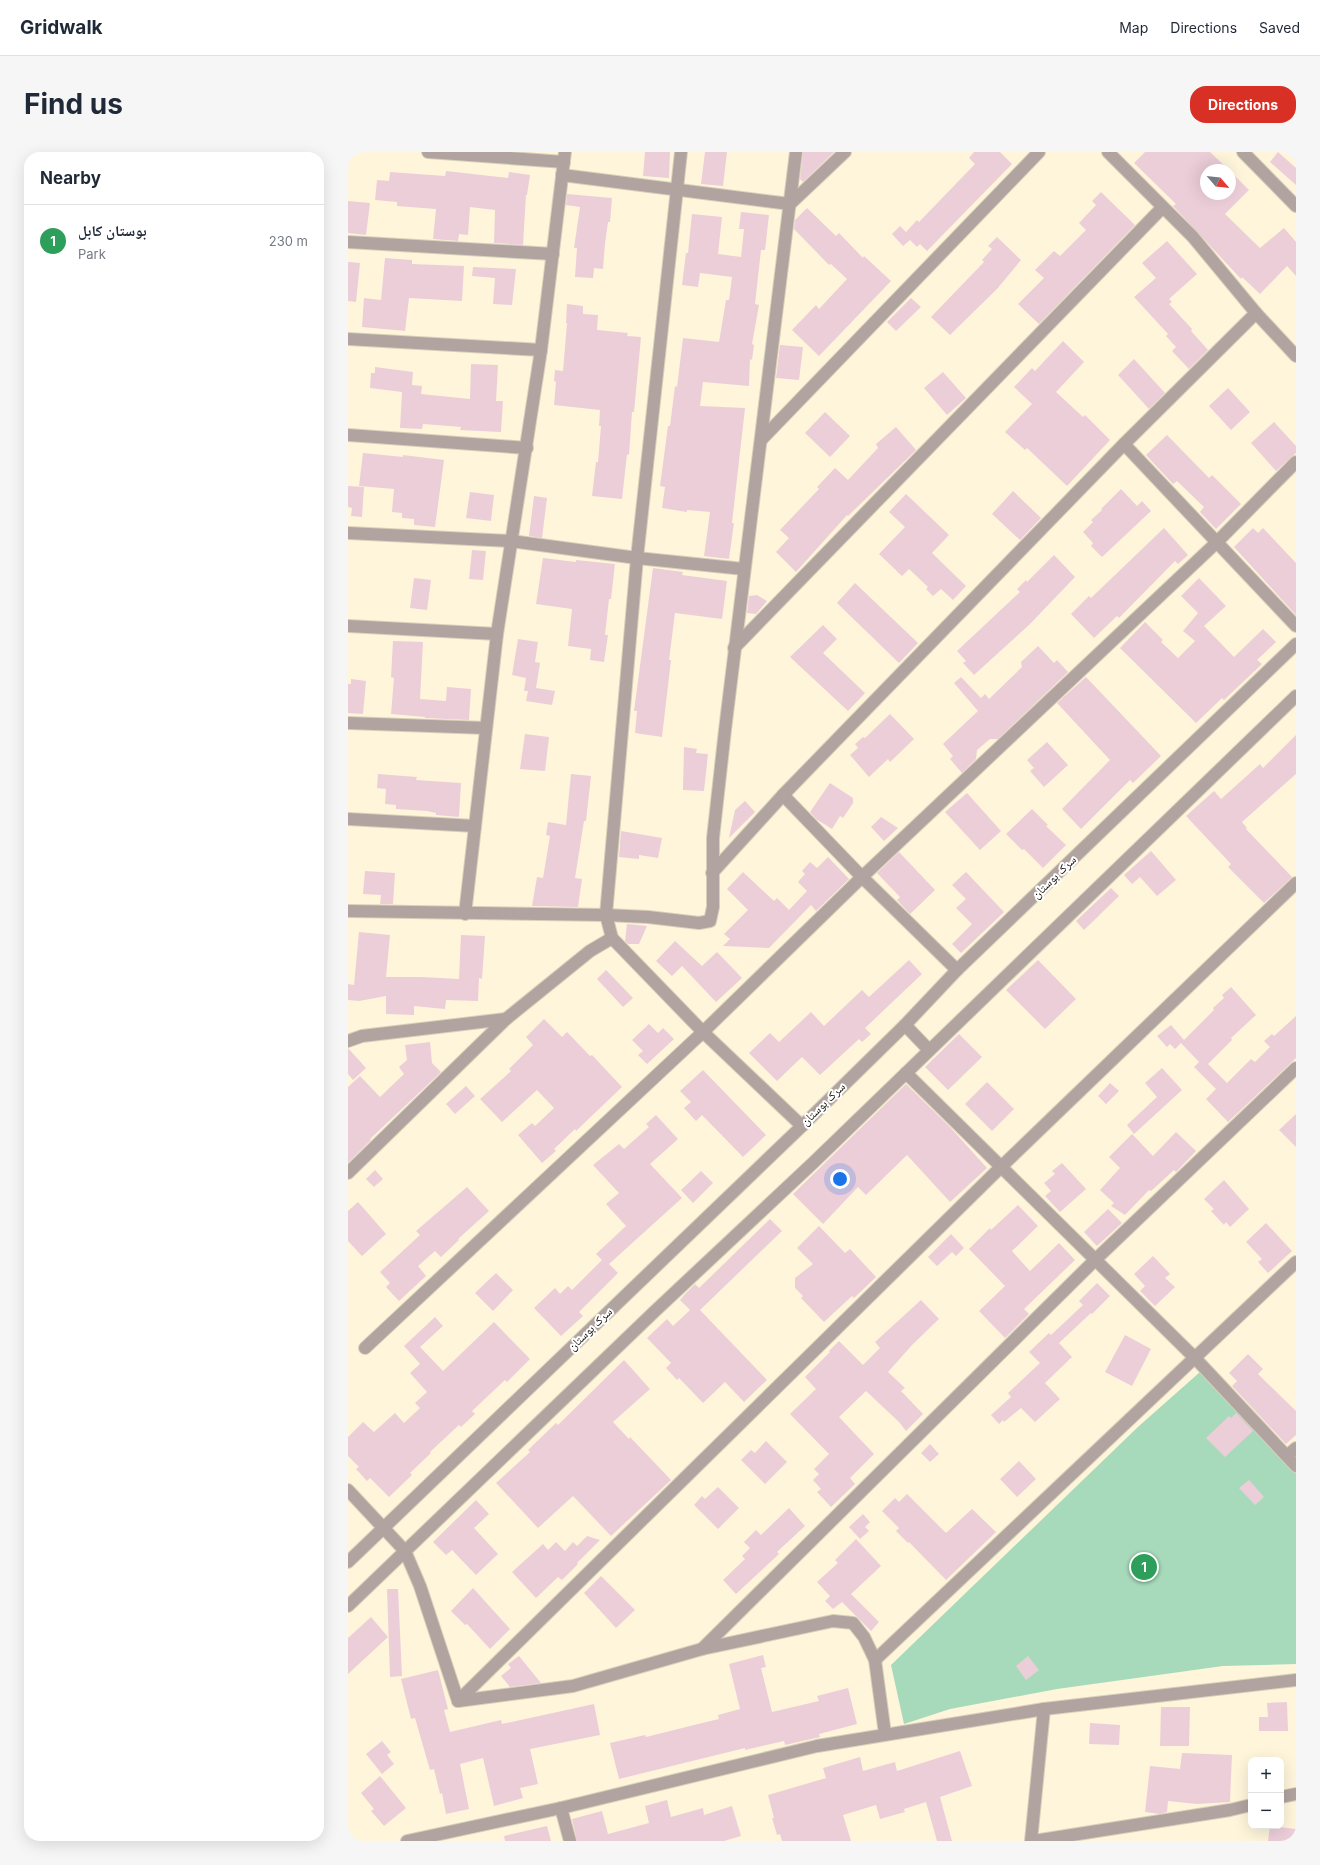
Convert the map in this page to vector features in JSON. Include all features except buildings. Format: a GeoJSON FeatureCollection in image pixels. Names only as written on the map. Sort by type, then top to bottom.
{"type":"FeatureCollection","features":[{"type":"Feature","properties":{"kind":"street"},"geometry":{"type":"LineString","coordinates":[[428,152],[564,157],[541,350],[497,634],[465,914]]}},
{"type":"Feature","properties":{"kind":"street"},"geometry":{"type":"LineString","coordinates":[[681,152],[637,558],[606,915],[612,938],[702,1032],[802,1126]]}},
{"type":"Feature","properties":{"kind":"street"},"geometry":{"type":"LineString","coordinates":[[348,911],[606,915],[648,917],[699,923],[710,921],[713,907],[713,838],[734,648],[796,152]]}},
{"type":"Feature","properties":{"kind":"street"},"geometry":{"type":"LineString","coordinates":[[790,204],[845,152]]}},
{"type":"Feature","properties":{"kind":"street"},"geometry":{"type":"LineString","coordinates":[[761,440],[1039,152]]}},
{"type":"Feature","properties":{"kind":"street"},"geometry":{"type":"LineString","coordinates":[[1108,152],[1162,208],[1193,237],[1256,313],[1296,356]]}},
{"type":"Feature","properties":{"kind":"street"},"geometry":{"type":"LineString","coordinates":[[1243,152],[1293,198]]}},
{"type":"Feature","properties":{"kind":"street"},"geometry":{"type":"LineString","coordinates":[[562,175],[790,204]]}},
{"type":"Feature","properties":{"kind":"street"},"geometry":{"type":"LineString","coordinates":[[734,648],[1162,208]]}},
{"type":"Feature","properties":{"kind":"street"},"geometry":{"type":"LineString","coordinates":[[348,242],[553,254]]}},
{"type":"Feature","properties":{"kind":"street"},"geometry":{"type":"LineString","coordinates":[[712,873],[783,796],[1124,444],[1256,313]]}},
{"type":"Feature","properties":{"kind":"street"},"geometry":{"type":"LineString","coordinates":[[348,339],[541,350]]}},
{"type":"Feature","properties":{"kind":"street"},"geometry":{"type":"LineString","coordinates":[[348,435],[527,448]]}},
{"type":"Feature","properties":{"kind":"street"},"geometry":{"type":"LineString","coordinates":[[1124,444],[1296,626]]}},
{"type":"Feature","properties":{"kind":"street"},"geometry":{"type":"LineString","coordinates":[[365,1348],[702,1032],[862,877],[1216,543],[1296,462]]}},
{"type":"Feature","properties":{"kind":"street"},"geometry":{"type":"LineString","coordinates":[[348,533],[511,542],[637,558],[744,569]]}},
{"type":"Feature","properties":{"kind":"street"},"geometry":{"type":"LineString","coordinates":[[348,626],[497,634]]}},
{"type":"Feature","properties":{"kind":"street","name":"سرک بوستان"},"geometry":{"type":"LineString","coordinates":[[348,1562],[802,1126],[957,970],[1296,644]]}},
{"type":"Feature","properties":{"kind":"street"},"geometry":{"type":"LineString","coordinates":[[348,1606],[906,1073],[1296,696]]}},
{"type":"Feature","properties":{"kind":"street"},"geometry":{"type":"LineString","coordinates":[[348,723],[486,728]]}},
{"type":"Feature","properties":{"kind":"street"},"geometry":{"type":"LineString","coordinates":[[783,796],[862,877],[957,970]]}},
{"type":"Feature","properties":{"kind":"street"},"geometry":{"type":"LineString","coordinates":[[348,819],[475,826]]}},
{"type":"Feature","properties":{"kind":"street"},"geometry":{"type":"LineString","coordinates":[[458,1701],[1002,1166],[1296,883]]}},
{"type":"Feature","properties":{"kind":"street"},"geometry":{"type":"LineString","coordinates":[[348,1173],[506,1019],[590,951],[612,938]]}},
{"type":"Feature","properties":{"kind":"street"},"geometry":{"type":"LineString","coordinates":[[348,1041],[362,1036],[506,1019]]}},
{"type":"Feature","properties":{"kind":"street"},"geometry":{"type":"LineString","coordinates":[[904,1025],[929,1050]]}},
{"type":"Feature","properties":{"kind":"street"},"geometry":{"type":"LineString","coordinates":[[702,1649],[1095,1260],[1296,1068]]}},
{"type":"Feature","properties":{"kind":"street"},"geometry":{"type":"LineString","coordinates":[[906,1073],[1195,1358],[1296,1466]]}},
{"type":"Feature","properties":{"kind":"street"},"geometry":{"type":"LineString","coordinates":[[875,1660],[1296,1262]]}},
{"type":"Feature","properties":{"kind":"street"},"geometry":{"type":"LineString","coordinates":[[1287,1456],[1296,1448]]}},
{"type":"Feature","properties":{"kind":"street"},"geometry":{"type":"LineString","coordinates":[[348,1490],[405,1551],[420,1586],[458,1701]]}},
{"type":"Feature","properties":{"kind":"street"},"geometry":{"type":"LineString","coordinates":[[458,1701],[573,1686],[702,1649],[833,1621],[853,1623],[864,1637],[875,1660],[884,1734]]}},
{"type":"Feature","properties":{"kind":"street"},"geometry":{"type":"LineString","coordinates":[[407,1841],[561,1808],[817,1746],[1044,1709],[1296,1680]]}},
{"type":"Feature","properties":{"kind":"street"},"geometry":{"type":"LineString","coordinates":[[1031,1841],[1044,1709]]}},
{"type":"Feature","properties":{"kind":"street"},"geometry":{"type":"LineString","coordinates":[[1284,1796],[1296,1794]]}},
{"type":"Feature","properties":{"kind":"street"},"geometry":{"type":"LineString","coordinates":[[1034,1841],[1230,1810],[1248,1806]]}},
{"type":"Feature","properties":{"kind":"street"},"geometry":{"type":"LineString","coordinates":[[561,1808],[570,1841]]}},
{"type":"Feature","properties":{"kind":"green space"},"geometry":{"type":"Polygon","coordinates":[[[1200,1372],[1296,1471],[1296,1664],[1223,1666],[1057,1689],[950,1709],[904,1724],[891,1665],[1139,1426],[1200,1372]]]}},
{"type":"Feature","properties":{"kind":"place","name":"بوستان کابل"},"geometry":{"type":"Point","coordinates":[1144,1567]}}]}
